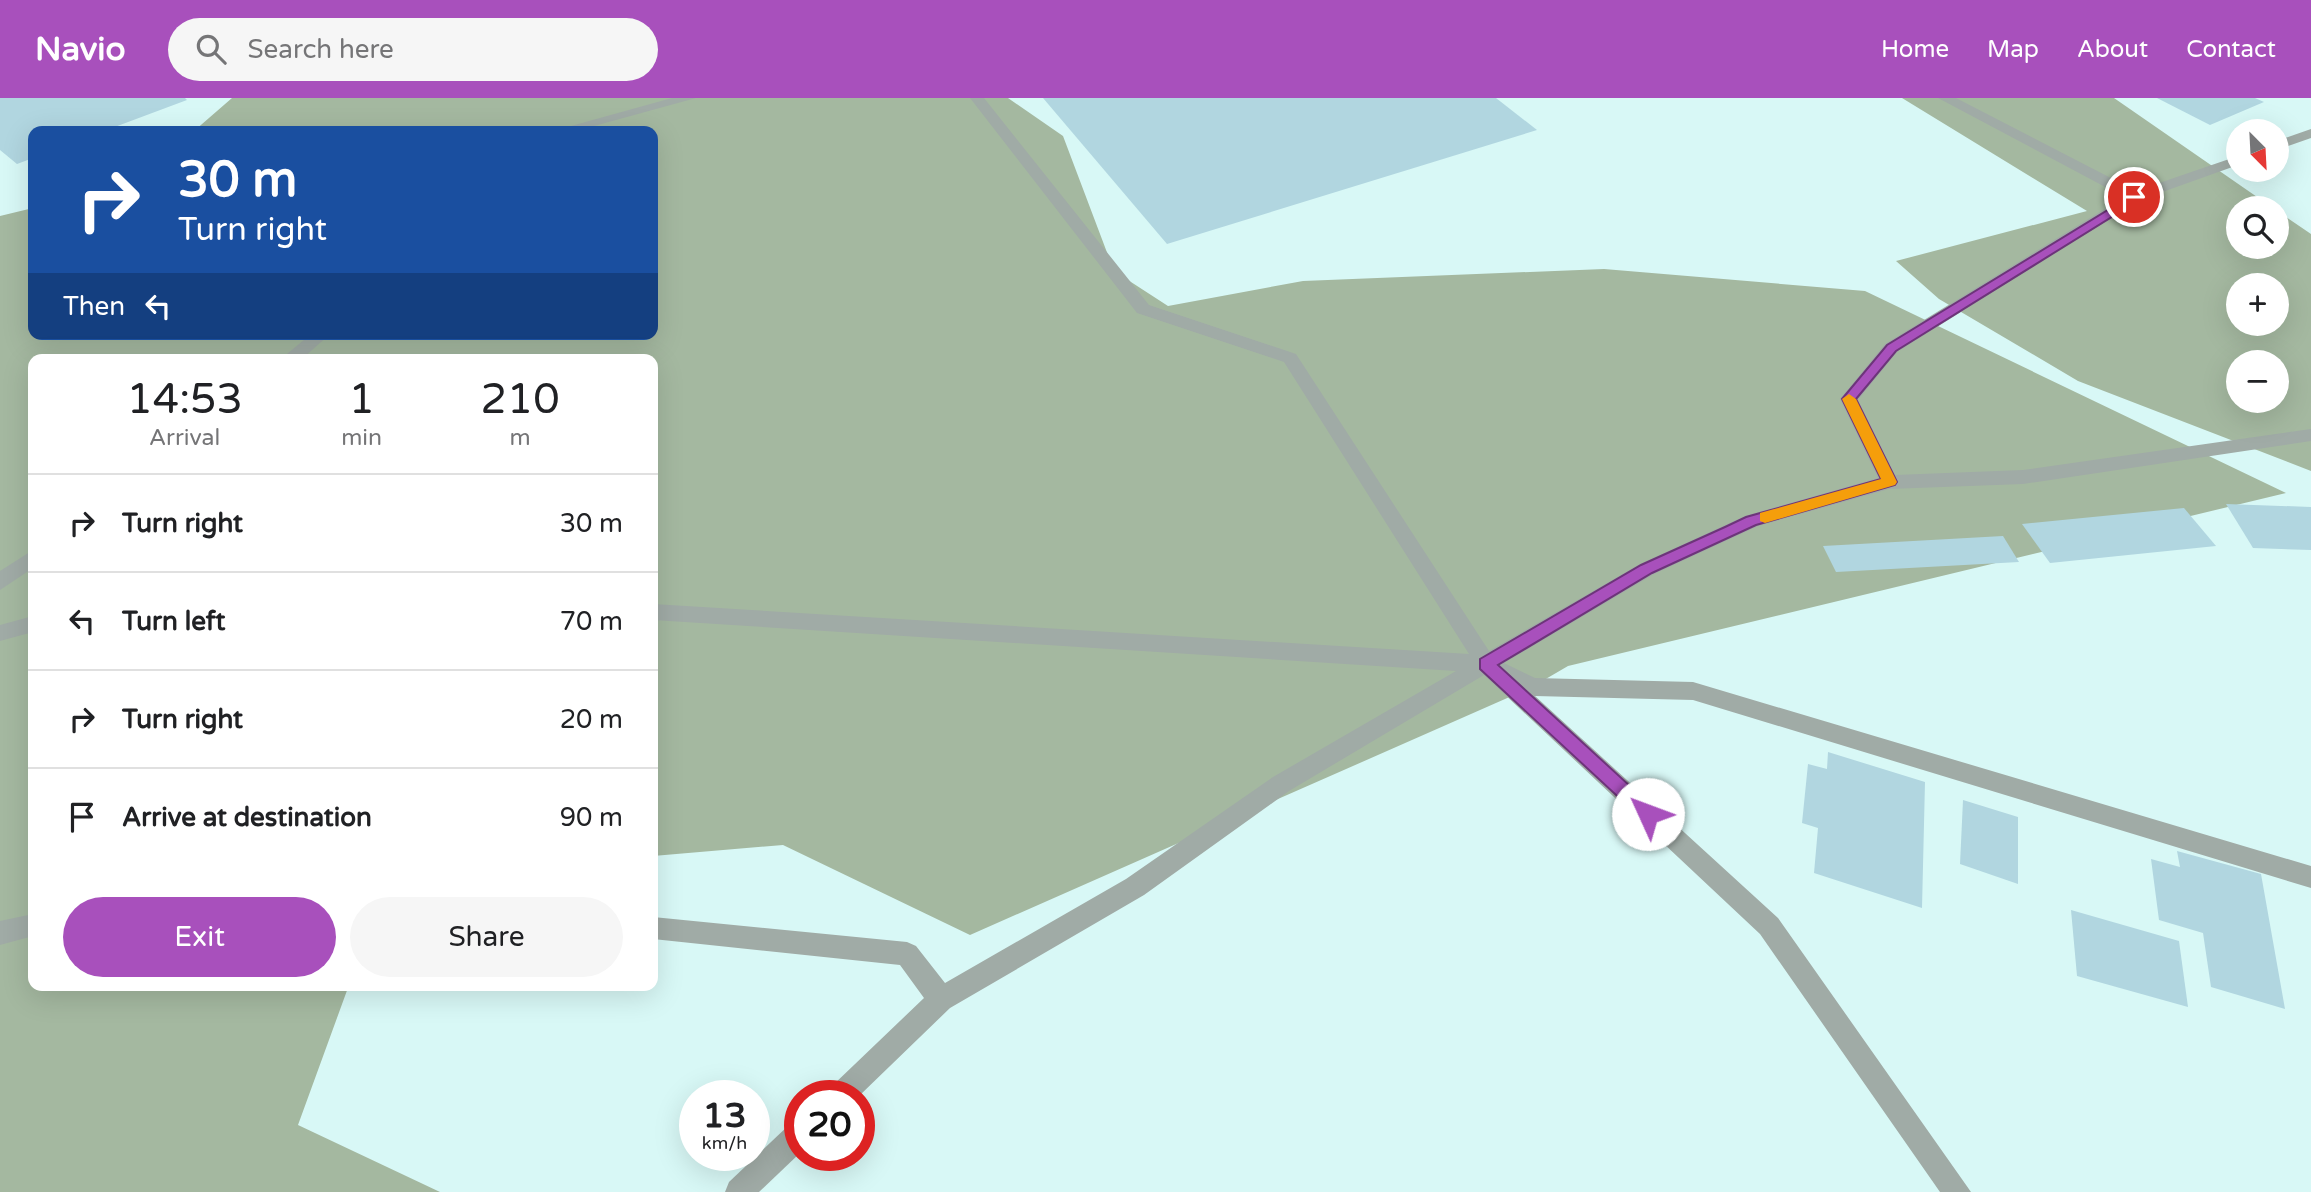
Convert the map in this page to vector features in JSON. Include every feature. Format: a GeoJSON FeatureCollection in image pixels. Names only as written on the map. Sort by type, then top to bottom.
{"type":"FeatureCollection","features":[{"type":"Feature","properties":{"kind":"street"},"geometry":{"type":"LineString","coordinates":[[580,126],[689,98]]}},
{"type":"Feature","properties":{"kind":"street"},"geometry":{"type":"LineString","coordinates":[[977,98],[1143,309],[1290,358],[1486,664],[1769,926],[1957,1192]]}},
{"type":"Feature","properties":{"kind":"street"},"geometry":{"type":"LineString","coordinates":[[1945,98],[2134,197]]}},
{"type":"Feature","properties":{"kind":"street"},"geometry":{"type":"LineString","coordinates":[[2289,141],[2311,133]]}},
{"type":"Feature","properties":{"kind":"street"},"geometry":{"type":"LineString","coordinates":[[1889,482],[1849,399],[1891,348],[2134,197],[2226,164]]}},
{"type":"Feature","properties":{"kind":"street"},"geometry":{"type":"LineString","coordinates":[[296,354],[314,340]]}},
{"type":"Feature","properties":{"kind":"street"},"geometry":{"type":"LineString","coordinates":[[857,1080],[941,999],[1135,887],[1281,784],[1647,569],[1740,526],[1889,482],[2023,477],[2311,435]]}},
{"type":"Feature","properties":{"kind":"street"},"geometry":{"type":"LineString","coordinates":[[0,583],[28,561]]}},
{"type":"Feature","properties":{"kind":"street"},"geometry":{"type":"LineString","coordinates":[[658,612],[1486,664],[1532,687],[1693,691],[2311,877]]}},
{"type":"Feature","properties":{"kind":"street"},"geometry":{"type":"LineString","coordinates":[[0,633],[28,625]]}},
{"type":"Feature","properties":{"kind":"street"},"geometry":{"type":"LineString","coordinates":[[0,933],[28,926]]}},
{"type":"Feature","properties":{"kind":"street"},"geometry":{"type":"LineString","coordinates":[[658,929],[907,954],[941,999]]}},
{"type":"Feature","properties":{"kind":"street"},"geometry":{"type":"LineString","coordinates":[[740,1192],[784,1149]]}},
{"type":"Feature","properties":{"kind":"green space"},"geometry":{"type":"Polygon","coordinates":[[[232,98],[1008,98],[1063,136],[1114,271],[1168,306],[1303,281],[1604,269],[1865,291],[2286,493],[1568,666],[1532,687],[970,935],[783,845],[658,856],[658,354],[28,354],[28,991],[347,991],[298,1125],[440,1192],[0,1192],[0,216],[28,209],[28,340],[658,340],[658,126],[200,126],[232,98]]]}},
{"type":"Feature","properties":{"kind":"green space"},"geometry":{"type":"Polygon","coordinates":[[[1902,98],[2114,98],[2226,175],[2226,182],[2235,182],[2256,196],[2226,196],[2226,259],[2289,259],[2289,219],[2311,234],[2311,471],[2078,381],[1939,299],[1896,261],[2087,211],[1902,98]]]}},
{"type":"Feature","properties":{"kind":"building"},"geometry":{"type":"Polygon","coordinates":[[[0,98],[187,100],[117,126],[28,126],[28,160],[17,164],[0,150],[0,98]]]}},
{"type":"Feature","properties":{"kind":"building"},"geometry":{"type":"Polygon","coordinates":[[[1043,98],[1496,98],[1537,130],[1167,244],[1043,98]]]}},
{"type":"Feature","properties":{"kind":"building"},"geometry":{"type":"Polygon","coordinates":[[[2157,98],[2255,98],[2264,102],[2210,125],[2157,98]]]}},
{"type":"Feature","properties":{"kind":"building"},"geometry":{"type":"Polygon","coordinates":[[[2226,504],[2311,507],[2311,550],[2253,548],[2226,504]]]}},
{"type":"Feature","properties":{"kind":"building"},"geometry":{"type":"Polygon","coordinates":[[[2184,508],[2216,546],[2050,563],[2022,524],[2184,508]]]}},
{"type":"Feature","properties":{"kind":"building"},"geometry":{"type":"Polygon","coordinates":[[[2003,536],[2019,562],[1836,572],[1823,546],[2003,536]]]}},
{"type":"Feature","properties":{"kind":"building"},"geometry":{"type":"Polygon","coordinates":[[[1828,752],[1925,782],[1922,908],[1814,873],[1818,828],[1802,823],[1808,764],[1827,769],[1828,752]]]}},
{"type":"Feature","properties":{"kind":"building"},"geometry":{"type":"Polygon","coordinates":[[[1963,800],[2018,817],[2018,884],[1960,864],[1963,800]]]}},
{"type":"Feature","properties":{"kind":"building"},"geometry":{"type":"Polygon","coordinates":[[[2177,851],[2261,874],[2285,1009],[2211,987],[2203,933],[2159,920],[2151,859],[2180,867],[2177,851]]]}},
{"type":"Feature","properties":{"kind":"building"},"geometry":{"type":"Polygon","coordinates":[[[2071,910],[2179,941],[2188,1007],[2077,976],[2071,910]]]}},
{"type":"Feature","properties":{"kind":"slow traffic"},"geometry":{"type":"LineString","coordinates":[[1765,517],[1889,482],[1849,399]]}},
{"type":"Feature","properties":{"kind":"route"},"geometry":{"type":"LineString","coordinates":[[1648,814],[1486,664],[1647,569],[1752,521],[1889,482],[1849,399],[1891,348],[2134,197]]}}]}
